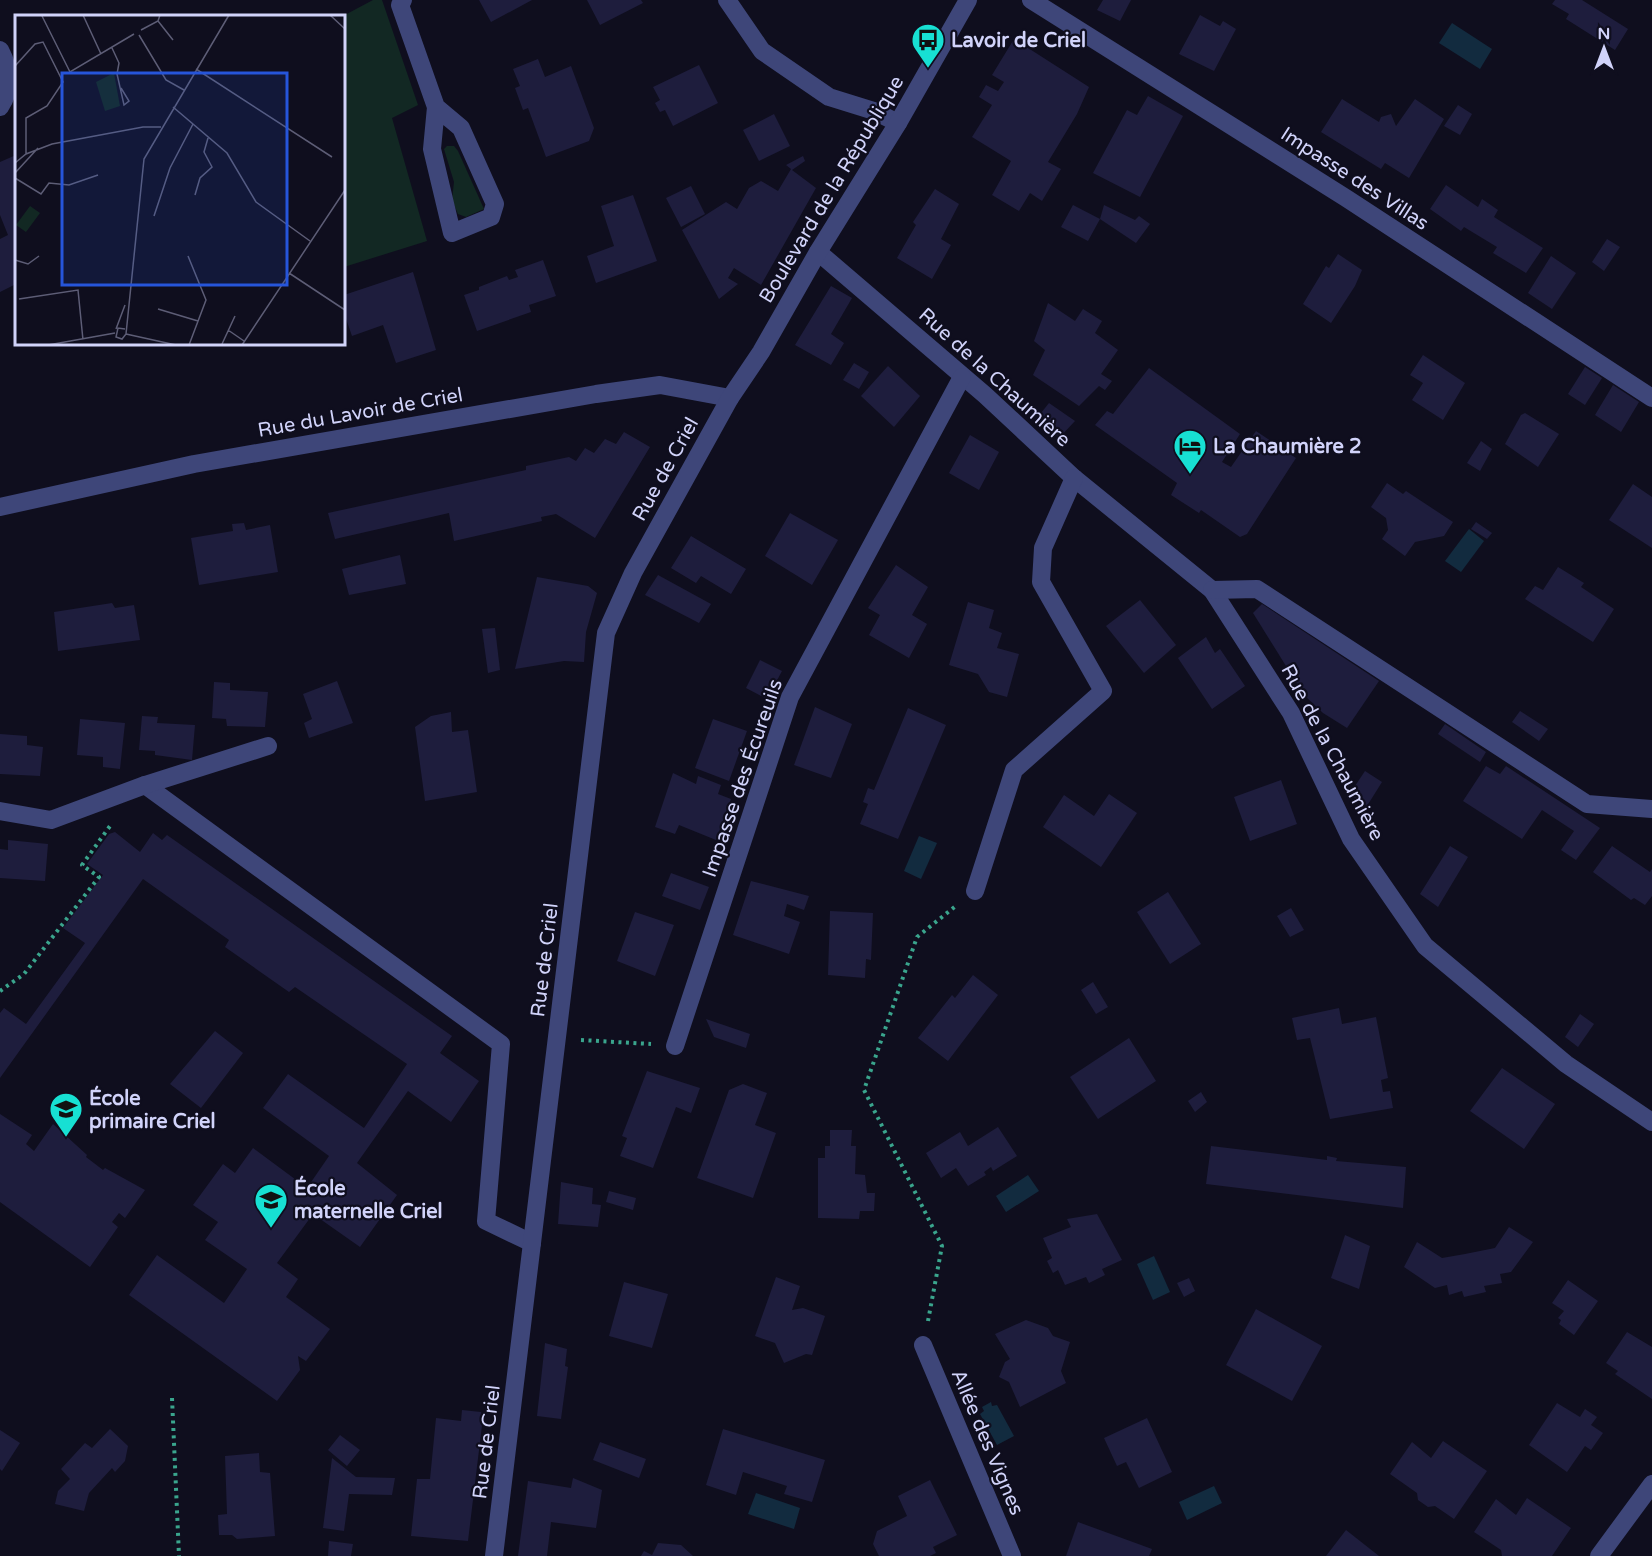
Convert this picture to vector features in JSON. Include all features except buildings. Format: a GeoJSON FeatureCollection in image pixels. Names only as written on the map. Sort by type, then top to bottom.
{"type":"FeatureCollection","features":[{"type":"Feature","properties":{"kind":"street"},"geometry":{"type":"LineString","coordinates":[[403,0],[400,5],[436,107],[432,149],[452,233],[492,217],[495,204],[461,128],[436,107]]}},
{"type":"Feature","properties":{"kind":"street"},"geometry":{"type":"LineString","coordinates":[[727,0],[762,51],[829,97],[874,111],[898,123]]}},
{"type":"Feature","properties":{"kind":"street","name":"Boulevard de la République"},"geometry":{"type":"LineString","coordinates":[[730,398],[761,352],[818,252],[898,123],[968,0]]}},
{"type":"Feature","properties":{"kind":"street","name":"Impasse des Villas"},"geometry":{"type":"LineString","coordinates":[[1031,0],[1346,198],[1652,398]]}},
{"type":"Feature","properties":{"kind":"street"},"geometry":{"type":"LineString","coordinates":[[0,50],[7,62],[9,95],[0,107]]}},
{"type":"Feature","properties":{"kind":"street","name":"Rue de la Chaumière"},"geometry":{"type":"LineString","coordinates":[[818,252],[1074,478],[1212,590],[1291,713],[1350,839],[1425,946],[1566,1064],[1652,1122]]}},
{"type":"Feature","properties":{"kind":"street","name":"Impasse des Écureuils"},"geometry":{"type":"LineString","coordinates":[[675,1046],[790,697],[962,377]]}},
{"type":"Feature","properties":{"kind":"street","name":"Rue du Lavoir de Criel"},"geometry":{"type":"LineString","coordinates":[[0,507],[194,464],[607,392],[660,385],[730,398]]}},
{"type":"Feature","properties":{"kind":"street","name":"Rue de Criel"},"geometry":{"type":"LineString","coordinates":[[494,1556],[606,633],[633,573],[730,398]]}},
{"type":"Feature","properties":{"kind":"street"},"geometry":{"type":"LineString","coordinates":[[975,891],[1014,770],[1103,691],[1041,582],[1043,548],[1074,478]]}},
{"type":"Feature","properties":{"kind":"street"},"geometry":{"type":"LineString","coordinates":[[1212,590],[1257,588],[1587,804],[1652,809]]}},
{"type":"Feature","properties":{"kind":"street"},"geometry":{"type":"LineString","coordinates":[[0,811],[51,820],[146,785],[268,746]]}},
{"type":"Feature","properties":{"kind":"street"},"geometry":{"type":"LineString","coordinates":[[146,785],[501,1044],[486,1221],[532,1244]]}},
{"type":"Feature","properties":{"kind":"street","name":"Allée des Vignes"},"geometry":{"type":"LineString","coordinates":[[923,1345],[1012,1556]]}},
{"type":"Feature","properties":{"kind":"street"},"geometry":{"type":"LineString","coordinates":[[1599,1556],[1652,1484]]}},
{"type":"Feature","properties":{"kind":"path"},"geometry":{"type":"LineString","coordinates":[[0,991],[24,974],[99,877],[82,865],[115,819],[113,797]]}},
{"type":"Feature","properties":{"kind":"path"},"geometry":{"type":"LineString","coordinates":[[923,1345],[942,1246],[864,1090],[917,937],[975,891]]}},
{"type":"Feature","properties":{"kind":"path"},"geometry":{"type":"LineString","coordinates":[[571,1039],[675,1046]]}},
{"type":"Feature","properties":{"kind":"path"},"geometry":{"type":"LineString","coordinates":[[172,1398],[179,1556]]}},
{"type":"Feature","properties":{"kind":"green space"},"geometry":{"type":"Polygon","coordinates":[[[373,0],[382,0],[418,105],[392,118],[427,241],[345,267],[345,15],[373,0]]]}},
{"type":"Feature","properties":{"kind":"green space"},"geometry":{"type":"Polygon","coordinates":[[[447,146],[454,146],[458,151],[484,209],[466,217],[458,214],[452,200],[454,182],[444,149],[447,146]]]}},
{"type":"Feature","properties":{"kind":"water"},"geometry":{"type":"Polygon","coordinates":[[[1452,23],[1492,49],[1480,69],[1439,43],[1452,23]]]}},
{"type":"Feature","properties":{"kind":"water"},"geometry":{"type":"Polygon","coordinates":[[[1469,529],[1484,541],[1461,572],[1445,561],[1469,529]]]}},
{"type":"Feature","properties":{"kind":"water"},"geometry":{"type":"Polygon","coordinates":[[[919,836],[937,843],[921,879],[904,871],[919,836]]]}},
{"type":"Feature","properties":{"kind":"water"},"geometry":{"type":"Polygon","coordinates":[[[1028,1175],[1039,1191],[1006,1212],[996,1196],[1028,1175]]]}},
{"type":"Feature","properties":{"kind":"water"},"geometry":{"type":"Polygon","coordinates":[[[1154,1256],[1170,1292],[1153,1300],[1137,1264],[1154,1256]]]}},
{"type":"Feature","properties":{"kind":"water"},"geometry":{"type":"Polygon","coordinates":[[[991,1402],[992,1406],[997,1405],[1014,1436],[997,1445],[980,1414],[984,1411],[982,1407],[991,1402]]]}},
{"type":"Feature","properties":{"kind":"water"},"geometry":{"type":"Polygon","coordinates":[[[1214,1486],[1222,1503],[1187,1520],[1179,1502],[1214,1486]]]}},
{"type":"Feature","properties":{"kind":"water"},"geometry":{"type":"Polygon","coordinates":[[[756,1493],[800,1508],[794,1529],[748,1514],[756,1493]]]}},
{"type":"Feature","properties":{"kind":"place","name":"Lavoir de Criel"},"geometry":{"type":"Point","coordinates":[928,69]}},
{"type":"Feature","properties":{"kind":"place","name":"La Chaumière 2"},"geometry":{"type":"Point","coordinates":[1190,475]}},
{"type":"Feature","properties":{"kind":"place","name":"École primaire Criel"},"geometry":{"type":"Point","coordinates":[66,1138]}},
{"type":"Feature","properties":{"kind":"place","name":"École maternelle Criel"},"geometry":{"type":"Point","coordinates":[271,1229]}}]}
